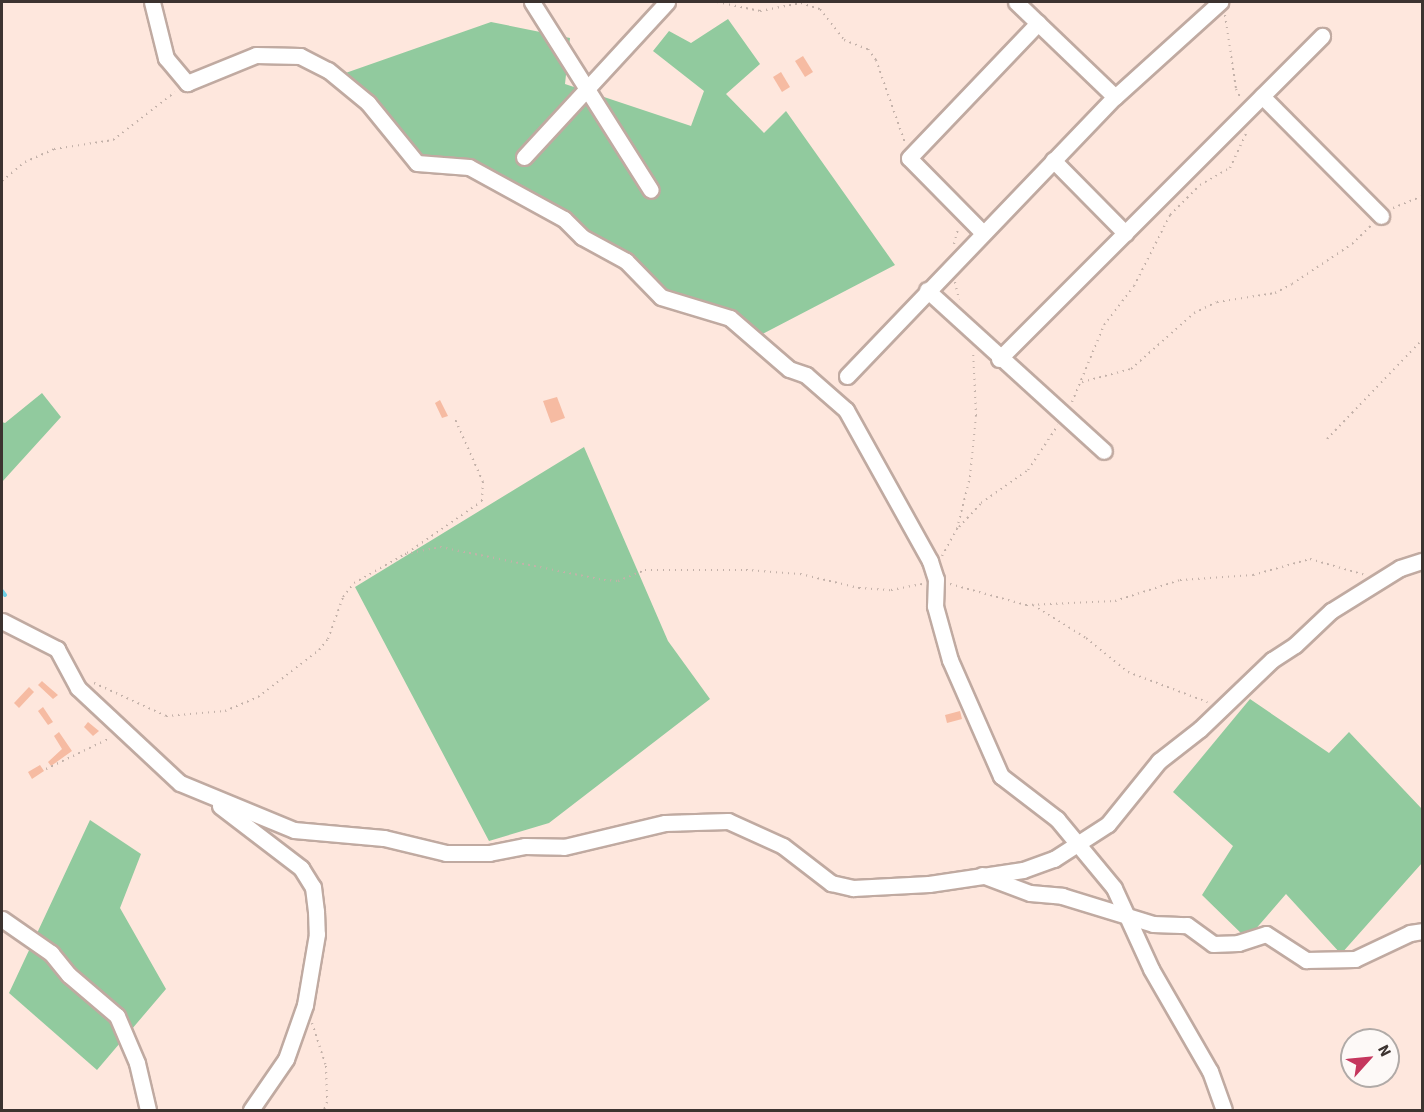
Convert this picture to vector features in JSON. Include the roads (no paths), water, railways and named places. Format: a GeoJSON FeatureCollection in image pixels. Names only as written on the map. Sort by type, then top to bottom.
{"type":"FeatureCollection","features":[{"type":"Feature","properties":{"kind":"street"},"geometry":{"type":"LineString","coordinates":[[152,2],[166,58],[187,83],[256,55],[300,56],[328,70],[368,103],[417,163],[469,167],[564,219],[582,237],[626,261],[661,297],[730,318],[789,369],[806,375],[846,410],[884,482],[904,510],[936,579],[935,606],[950,660],[1001,776],[1057,819],[1114,888],[1151,969],[1210,1071],[1224,1110]]}},
{"type":"Feature","properties":{"kind":"street"},"geometry":{"type":"LineString","coordinates":[[532,2],[651,190]]}},
{"type":"Feature","properties":{"kind":"street"},"geometry":{"type":"LineString","coordinates":[[524,157],[667,2]]}},
{"type":"Feature","properties":{"kind":"street"},"geometry":{"type":"LineString","coordinates":[[1016,2],[1115,97]]}},
{"type":"Feature","properties":{"kind":"street"},"geometry":{"type":"LineString","coordinates":[[847,376],[951,265],[1115,97],[1220,2]]}},
{"type":"Feature","properties":{"kind":"street"},"geometry":{"type":"LineString","coordinates":[[983,233],[909,158],[1038,23]]}},
{"type":"Feature","properties":{"kind":"street"},"geometry":{"type":"LineString","coordinates":[[999,359],[1322,36]]}},
{"type":"Feature","properties":{"kind":"street"},"geometry":{"type":"LineString","coordinates":[[1262,96],[1381,216]]}},
{"type":"Feature","properties":{"kind":"street"},"geometry":{"type":"LineString","coordinates":[[1053,160],[1125,233]]}},
{"type":"Feature","properties":{"kind":"street"},"geometry":{"type":"LineString","coordinates":[[927,290],[999,359],[1104,451]]}},
{"type":"Feature","properties":{"kind":"street"},"geometry":{"type":"LineString","coordinates":[[2,621],[57,649],[78,688],[180,783],[294,830],[384,838],[446,853],[564,847],[665,823],[728,821],[783,846],[831,883],[853,888],[929,884],[979,874],[1023,870],[1054,859],[1077,841],[1108,824],[1159,761],[1225,706],[1265,666],[1295,645],[1331,611],[1383,578],[1422,561]]}},
{"type":"Feature","properties":{"kind":"street"},"geometry":{"type":"LineString","coordinates":[[208,796],[301,868],[313,887],[317,934],[305,1005],[286,1059],[252,1110]]}},
{"type":"Feature","properties":{"kind":"street"},"geometry":{"type":"LineString","coordinates":[[979,874],[1030,893],[1062,896],[1153,924],[1187,926],[1213,944],[1238,944],[1266,934],[1306,960],[1328,962],[1355,958],[1410,933],[1422,931]]}},
{"type":"Feature","properties":{"kind":"street"},"geometry":{"type":"LineString","coordinates":[[2,919],[51,953],[69,975],[117,1016],[137,1064],[148,1110]]}},
{"type":"Feature","properties":{"kind":"waterway"},"geometry":{"type":"LineString","coordinates":[[2,591],[5,595]]}}]}
